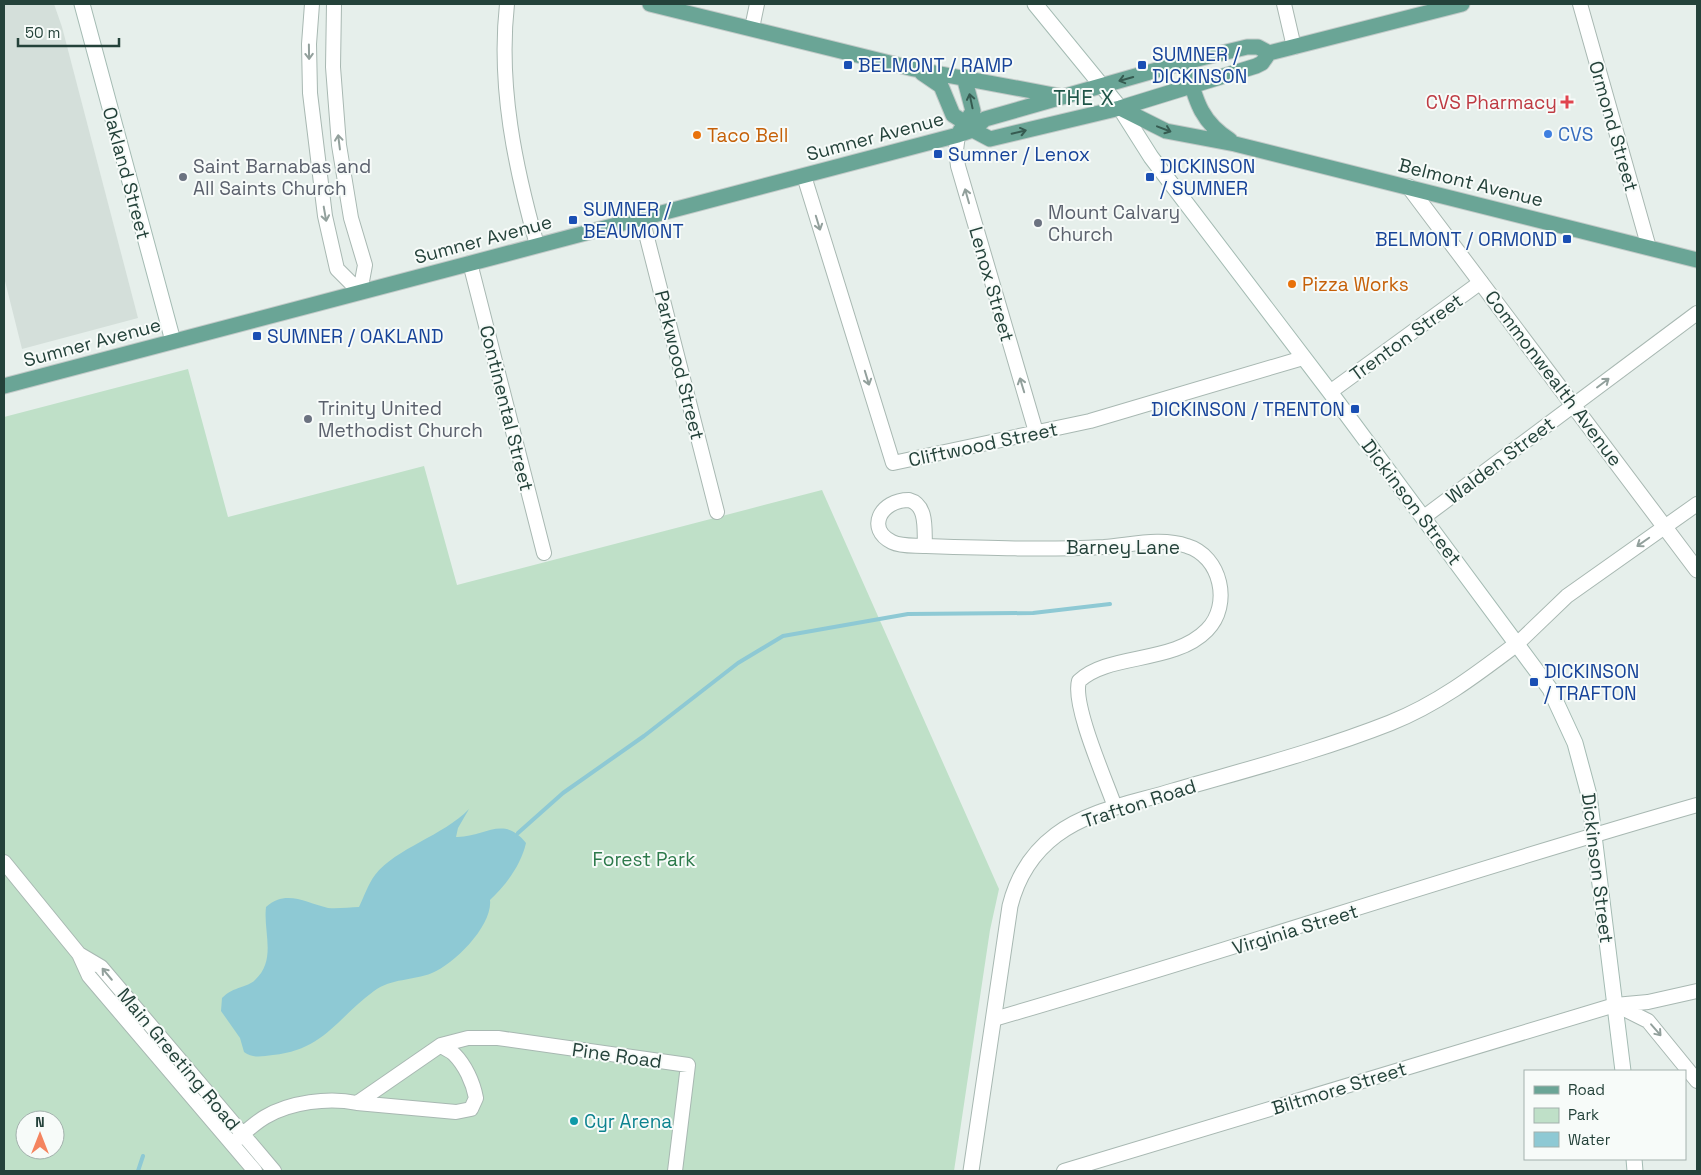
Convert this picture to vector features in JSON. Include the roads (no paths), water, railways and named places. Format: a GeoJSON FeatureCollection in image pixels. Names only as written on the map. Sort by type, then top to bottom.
{"type":"FeatureCollection","features":[{"type":"Feature","properties":{"kind":"main road","name":"Oakland Street"},"geometry":{"type":"LineString","coordinates":[[82,4],[173,341]]}},
{"type":"Feature","properties":{"kind":"main road"},"geometry":{"type":"LineString","coordinates":[[650,4],[914,69],[1063,97]]}},
{"type":"Feature","properties":{"kind":"main road","name":"Dickinson Street"},"geometry":{"type":"LineString","coordinates":[[1035,4],[1100,86],[1120,108],[1151,157],[1424,517],[1550,689],[1568,725],[1587,782],[1595,834],[1623,1070]]}},
{"type":"Feature","properties":{"kind":"main road","name":"Sumner Avenue"},"geometry":{"type":"LineString","coordinates":[[965,129],[990,139],[1120,108],[1192,87],[1262,63],[1268,53],[1462,4]]}},
{"type":"Feature","properties":{"kind":"main road","name":"Sumner Avenue"},"geometry":{"type":"LineString","coordinates":[[4,386],[804,176],[965,129],[985,119],[1185,62],[1247,47],[1258,47],[1268,53]]}},
{"type":"Feature","properties":{"kind":"main road","name":"Belmont Avenue"},"geometry":{"type":"LineString","coordinates":[[1185,62],[1202,116],[1214,130],[1235,144]]}},
{"type":"Feature","properties":{"kind":"main road"},"geometry":{"type":"LineString","coordinates":[[914,69],[933,79],[941,86],[953,115],[965,129],[973,111],[964,78]]}},
{"type":"Feature","properties":{"kind":"main road","name":"Belmont Avenue"},"geometry":{"type":"LineString","coordinates":[[1120,108],[1166,131],[1235,144],[1697,260]]}},
{"type":"Feature","properties":{"kind":"main road","name":"Commonwealth Avenue"},"geometry":{"type":"LineString","coordinates":[[1409,187],[1575,404],[1697,570]]}},
{"type":"Feature","properties":{"kind":"main road","name":"Trafton Road"},"geometry":{"type":"LineString","coordinates":[[971,1171],[994,1019],[1006,923],[1012,895],[1020,875],[1055,835],[1082,820],[1115,807],[1309,750],[1398,720],[1461,686],[1518,643]]}},
{"type":"Feature","properties":{"kind":"street"},"geometry":{"type":"LineString","coordinates":[[312,4],[309,44],[311,104],[320,183],[337,267],[360,292]]}},
{"type":"Feature","properties":{"kind":"street"},"geometry":{"type":"LineString","coordinates":[[334,4],[332,48],[335,103],[348,200],[365,265],[360,292]]}},
{"type":"Feature","properties":{"kind":"street"},"geometry":{"type":"LineString","coordinates":[[507,4],[505,51],[510,128],[519,178],[537,245]]}},
{"type":"Feature","properties":{"kind":"street"},"geometry":{"type":"LineString","coordinates":[[752,28],[757,4]]}},
{"type":"Feature","properties":{"kind":"street"},"geometry":{"type":"LineString","coordinates":[[1284,4],[1294,46]]}},
{"type":"Feature","properties":{"kind":"street","name":"Ormond Street"},"geometry":{"type":"LineString","coordinates":[[1580,4],[1649,248]]}},
{"type":"Feature","properties":{"kind":"street"},"geometry":{"type":"LineString","coordinates":[[311,104],[335,103]]}},
{"type":"Feature","properties":{"kind":"street","name":"Lenox Street"},"geometry":{"type":"LineString","coordinates":[[965,129],[956,150],[958,166],[1036,432]]}},
{"type":"Feature","properties":{"kind":"street","name":"Cliftwood Street"},"geometry":{"type":"LineString","coordinates":[[804,176],[893,463],[1090,421],[1303,358]]}},
{"type":"Feature","properties":{"kind":"street","name":"Parkwood Street"},"geometry":{"type":"LineString","coordinates":[[642,218],[717,512]]}},
{"type":"Feature","properties":{"kind":"street","name":"Continental Street"},"geometry":{"type":"LineString","coordinates":[[470,263],[544,553]]}},
{"type":"Feature","properties":{"kind":"street","name":"Trenton Street"},"geometry":{"type":"LineString","coordinates":[[1330,392],[1481,282]]}},
{"type":"Feature","properties":{"kind":"street","name":"Walden Street"},"geometry":{"type":"LineString","coordinates":[[1424,517],[1697,313]]}},
{"type":"Feature","properties":{"kind":"street"},"geometry":{"type":"LineString","coordinates":[[1518,643],[1567,596],[1697,504]]}},
{"type":"Feature","properties":{"kind":"street","name":"Barney Lane"},"geometry":{"type":"LineString","coordinates":[[925,546],[1068,548],[1177,543],[1199,552],[1213,568],[1220,583],[1221,605],[1216,618],[1206,631],[1192,642],[1175,650],[1109,667],[1083,677],[1079,681],[1077,694],[1081,712],[1115,807]]}},
{"type":"Feature","properties":{"kind":"street","name":"Virginia Street"},"geometry":{"type":"LineString","coordinates":[[994,1019],[1176,966],[1595,834],[1697,805]]}},
{"type":"Feature","properties":{"kind":"street","name":"Main Greeting Road"},"geometry":{"type":"LineString","coordinates":[[4,862],[79,954],[89,976],[255,1171]]}},
{"type":"Feature","properties":{"kind":"street","name":"Main Greeting Road"},"geometry":{"type":"LineString","coordinates":[[79,954],[100,967],[274,1171]]}},
{"type":"Feature","properties":{"kind":"street","name":"Biltmore Street"},"geometry":{"type":"LineString","coordinates":[[1064,1171],[1615,1005],[1648,1002],[1697,991]]}},
{"type":"Feature","properties":{"kind":"street"},"geometry":{"type":"LineString","coordinates":[[1615,1005],[1648,1021],[1697,1081]]}},
{"type":"Feature","properties":{"kind":"street","name":"Pine Road"},"geometry":{"type":"LineString","coordinates":[[357,1103],[441,1045],[468,1038],[498,1038],[688,1065],[675,1171]]}},
{"type":"Feature","properties":{"kind":"street"},"geometry":{"type":"LineString","coordinates":[[232,1144],[265,1117],[285,1108],[333,1101],[448,1112],[471,1108],[476,1098],[472,1083],[459,1060],[441,1045]]}},
{"type":"Feature","properties":{"kind":"water"},"geometry":{"type":"Polygon","coordinates":[[[469,809],[458,828],[456,837],[501,829],[518,834],[526,843],[521,859],[512,874],[490,900],[489,910],[479,932],[461,953],[432,973],[388,984],[374,991],[318,1040],[305,1047],[290,1052],[262,1056],[251,1056],[244,1052],[240,1038],[221,1011],[222,998],[231,991],[252,983],[262,972],[266,964],[268,945],[266,907],[281,899],[289,898],[328,908],[359,907],[368,886],[384,866],[407,849],[446,827],[469,809]]]}},
{"type":"Feature","properties":{"kind":"waterway"},"geometry":{"type":"LineString","coordinates":[[518,833],[563,793],[644,736],[738,663],[783,636],[908,614],[1033,613],[1110,604]]}},
{"type":"Feature","properties":{"kind":"waterway"},"geometry":{"type":"LineString","coordinates":[[138,1171],[143,1156]]}},
{"type":"Feature","properties":{"kind":"place","name":"BELMONT / RAMP"},"geometry":{"type":"Point","coordinates":[848,65]}},
{"type":"Feature","properties":{"kind":"place","name":"SUMNER / DICKINSON"},"geometry":{"type":"Point","coordinates":[1142,65]}},
{"type":"Feature","properties":{"kind":"place","name":"CVS Pharmacy"},"geometry":{"type":"Point","coordinates":[1567,102]}},
{"type":"Feature","properties":{"kind":"place","name":"CVS"},"geometry":{"type":"Point","coordinates":[1548,134]}},
{"type":"Feature","properties":{"kind":"place","name":"Taco Bell"},"geometry":{"type":"Point","coordinates":[697,135]}},
{"type":"Feature","properties":{"kind":"place","name":"Sumner / Lenox"},"geometry":{"type":"Point","coordinates":[938,154]}},
{"type":"Feature","properties":{"kind":"place","name":"Saint Barnabas and All Saints Church"},"geometry":{"type":"Point","coordinates":[183,177]}},
{"type":"Feature","properties":{"kind":"place","name":"DICKINSON / SUMNER"},"geometry":{"type":"Point","coordinates":[1150,177]}},
{"type":"Feature","properties":{"kind":"place","name":"SUMNER / BEAUMONT"},"geometry":{"type":"Point","coordinates":[573,220]}},
{"type":"Feature","properties":{"kind":"place","name":"Mount Calvary Church"},"geometry":{"type":"Point","coordinates":[1038,223]}},
{"type":"Feature","properties":{"kind":"place","name":"BELMONT / ORMOND"},"geometry":{"type":"Point","coordinates":[1567,239]}},
{"type":"Feature","properties":{"kind":"place","name":"Pizza Works"},"geometry":{"type":"Point","coordinates":[1292,284]}},
{"type":"Feature","properties":{"kind":"place","name":"SUMNER / OAKLAND"},"geometry":{"type":"Point","coordinates":[257,336]}},
{"type":"Feature","properties":{"kind":"place","name":"DICKINSON / TRENTON"},"geometry":{"type":"Point","coordinates":[1355,409]}},
{"type":"Feature","properties":{"kind":"place","name":"Trinity United Methodist Church"},"geometry":{"type":"Point","coordinates":[308,419]}},
{"type":"Feature","properties":{"kind":"place","name":"DICKINSON / TRAFTON"},"geometry":{"type":"Point","coordinates":[1534,682]}},
{"type":"Feature","properties":{"kind":"place","name":"Cyr Arena"},"geometry":{"type":"Point","coordinates":[574,1121]}},
{"type":"Feature","properties":{"kind":"district","name":"THE X"},"geometry":{"type":"Point","coordinates":[1084,98]}},
{"type":"Feature","properties":{"kind":"park label","name":"Forest Park"},"geometry":{"type":"Point","coordinates":[644,859]}}]}
